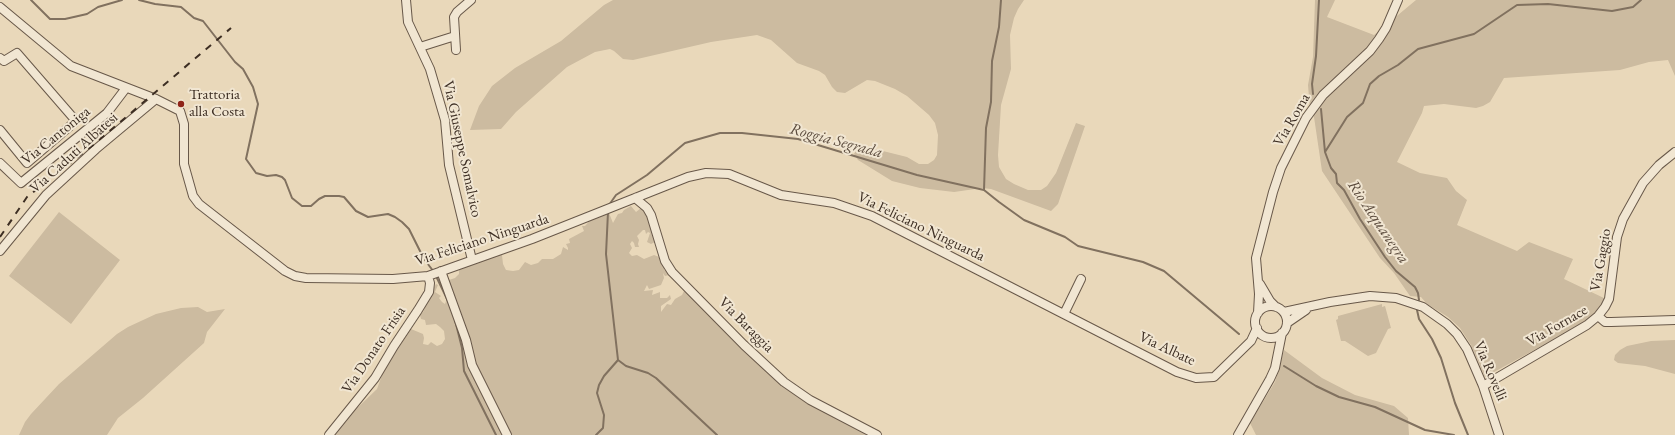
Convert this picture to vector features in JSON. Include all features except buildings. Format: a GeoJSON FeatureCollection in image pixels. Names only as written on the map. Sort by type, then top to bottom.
{"type":"FeatureCollection","features":[{"type":"Feature","properties":{"kind":"street","name":"Via Giuseppe Somalvico"},"geometry":{"type":"LineString","coordinates":[[406,0],[408,22],[430,69],[445,120],[448,165],[472,260]]}},
{"type":"Feature","properties":{"kind":"street"},"geometry":{"type":"LineString","coordinates":[[456,50],[454,17],[457,12],[471,0]]}},
{"type":"Feature","properties":{"kind":"street","name":"Via Roma"},"geometry":{"type":"LineString","coordinates":[[1258,313],[1259,294],[1256,258],[1277,178],[1288,153],[1306,118],[1323,95],[1370,51],[1380,39],[1398,0]]}},
{"type":"Feature","properties":{"kind":"street","name":"Via Feliciano Ninguarda"},"geometry":{"type":"LineString","coordinates":[[0,7],[71,66],[156,99],[180,111],[184,124],[184,164],[193,196],[199,204],[285,271],[295,276],[306,278],[393,279],[435,273],[532,239],[688,176],[706,173],[729,174],[781,195],[834,203],[872,216],[1064,314]]}},
{"type":"Feature","properties":{"kind":"street"},"geometry":{"type":"LineString","coordinates":[[420,47],[455,36]]}},
{"type":"Feature","properties":{"kind":"street"},"geometry":{"type":"LineString","coordinates":[[0,58],[4,61],[17,53],[76,121],[27,163],[0,130]]}},
{"type":"Feature","properties":{"kind":"street","name":"Via Cantoniga"},"geometry":{"type":"LineString","coordinates":[[0,163],[21,183],[107,113],[126,88]]}},
{"type":"Feature","properties":{"kind":"street","name":"Via Caduti Albatesi"},"geometry":{"type":"LineString","coordinates":[[0,251],[46,195],[96,149],[156,99]]}},
{"type":"Feature","properties":{"kind":"street","name":"Via Gaggio"},"geometry":{"type":"LineString","coordinates":[[1598,316],[1609,299],[1617,237],[1623,219],[1643,183],[1658,165],[1675,152]]}},
{"type":"Feature","properties":{"kind":"street","name":"Via Baraggia"},"geometry":{"type":"LineString","coordinates":[[635,198],[647,208],[651,215],[665,261],[672,272],[744,345],[784,382],[810,400],[877,435]]}},
{"type":"Feature","properties":{"kind":"street"},"geometry":{"type":"LineString","coordinates":[[435,273],[466,340],[472,365],[507,435]]}},
{"type":"Feature","properties":{"kind":"street","name":"Via Donato Frisia"},"geometry":{"type":"LineString","coordinates":[[330,435],[375,378],[429,292],[430,283],[435,273]]}},
{"type":"Feature","properties":{"kind":"street","name":"Via Roma"},"geometry":{"type":"LineString","coordinates":[[1257,278],[1270,302],[1276,307]]}},
{"type":"Feature","properties":{"kind":"street"},"geometry":{"type":"LineString","coordinates":[[1064,314],[1081,279]]}},
{"type":"Feature","properties":{"kind":"street","name":"Via Rovelli"},"geometry":{"type":"LineString","coordinates":[[1284,312],[1330,302],[1370,296],[1396,298],[1423,307],[1437,316],[1457,334],[1467,348],[1483,386],[1499,435]]}},
{"type":"Feature","properties":{"kind":"street"},"geometry":{"type":"LineString","coordinates":[[1238,435],[1275,368],[1278,354],[1282,333],[1287,323],[1284,312],[1276,307],[1266,307],[1258,313],[1256,318],[1257,328],[1274,343],[1278,354]]}},
{"type":"Feature","properties":{"kind":"street","name":"Via Rovelli"},"geometry":{"type":"LineString","coordinates":[[1287,323],[1310,307]]}},
{"type":"Feature","properties":{"kind":"street","name":"Via Albate"},"geometry":{"type":"LineString","coordinates":[[1064,314],[1177,372],[1196,378],[1214,377],[1251,340],[1257,328]]}},
{"type":"Feature","properties":{"kind":"street","name":"Via Fornace"},"geometry":{"type":"LineString","coordinates":[[1483,386],[1587,325],[1598,316],[1605,322],[1675,320]]}},
{"type":"Feature","properties":{"kind":"street"},"geometry":{"type":"LineString","coordinates":[[1265,336],[1278,336],[1282,333]]}},
{"type":"Feature","properties":{"kind":"street","name":"Via Albate"},"geometry":{"type":"LineString","coordinates":[[1251,340],[1265,336]]}},
{"type":"Feature","properties":{"kind":"shaded area"},"geometry":{"type":"Polygon","coordinates":[[[613,0],[1024,0],[1014,18],[1010,35],[1011,69],[1001,105],[998,155],[999,167],[1006,179],[1014,184],[1028,190],[1041,190],[1047,186],[1056,173],[1076,123],[1085,126],[1058,204],[1051,211],[991,189],[982,188],[954,192],[920,188],[892,181],[858,160],[854,154],[857,149],[875,149],[907,157],[919,164],[928,164],[934,160],[937,155],[938,135],[935,123],[929,115],[907,96],[895,89],[875,81],[867,80],[845,93],[837,92],[832,87],[825,75],[819,71],[797,63],[771,40],[757,35],[711,42],[633,60],[623,59],[610,49],[595,52],[567,67],[516,112],[501,129],[470,130],[479,106],[492,86],[515,68],[561,41],[604,5],[613,0]]]}},
{"type":"Feature","properties":{"kind":"shaded area"},"geometry":{"type":"Polygon","coordinates":[[[1315,0],[1335,0],[1327,17],[1374,35],[1416,0],[1675,0],[1675,76],[1668,60],[1649,62],[1620,70],[1504,78],[1490,102],[1483,106],[1476,108],[1444,104],[1424,106],[1422,113],[1397,162],[1420,173],[1447,178],[1456,191],[1467,200],[1457,225],[1517,251],[1529,242],[1573,259],[1564,279],[1606,299],[1594,315],[1587,321],[1485,377],[1471,345],[1460,328],[1448,317],[1427,304],[1421,297],[1410,296],[1394,273],[1380,258],[1322,171],[1314,117],[1310,110],[1308,85],[1313,57],[1315,0]]]}},
{"type":"Feature","properties":{"kind":"shaded area"},"geometry":{"type":"Polygon","coordinates":[[[631,206],[636,212],[641,208],[647,213],[655,242],[651,244],[647,242],[650,233],[648,232],[646,234],[645,230],[643,230],[637,236],[639,240],[639,247],[635,247],[632,241],[630,244],[632,248],[629,253],[632,256],[637,255],[644,259],[654,255],[659,257],[664,265],[664,270],[667,271],[669,275],[665,276],[663,273],[664,278],[661,285],[649,289],[647,285],[644,291],[653,290],[652,295],[660,292],[660,298],[667,298],[670,295],[671,299],[661,306],[661,312],[667,304],[671,305],[675,299],[682,295],[684,291],[699,293],[769,365],[801,392],[881,435],[334,435],[349,416],[377,389],[389,356],[407,329],[423,334],[423,344],[428,345],[431,342],[437,346],[442,344],[445,339],[444,331],[436,324],[426,325],[425,320],[421,319],[420,315],[425,308],[423,306],[436,284],[438,285],[435,292],[441,296],[439,298],[445,304],[447,298],[441,281],[446,277],[449,280],[455,278],[459,274],[459,268],[499,254],[502,255],[503,264],[506,270],[513,271],[519,270],[525,262],[531,265],[538,263],[542,259],[553,259],[561,254],[563,247],[568,250],[566,244],[570,243],[569,239],[584,231],[582,226],[585,226],[592,218],[596,218],[602,213],[609,213],[613,223],[618,214],[622,213],[631,206]]]}},
{"type":"Feature","properties":{"kind":"shaded area"},"geometry":{"type":"Polygon","coordinates":[[[59,212],[120,260],[71,324],[9,276],[59,212]]]}},
{"type":"Feature","properties":{"kind":"shaded area"},"geometry":{"type":"Polygon","coordinates":[[[1382,304],[1382,307],[1385,306],[1391,328],[1388,329],[1376,353],[1368,356],[1345,341],[1341,341],[1336,320],[1338,319],[1338,316],[1382,304]]]}},
{"type":"Feature","properties":{"kind":"shaded area"},"geometry":{"type":"Polygon","coordinates":[[[198,307],[207,312],[225,309],[207,332],[204,343],[143,398],[118,418],[107,435],[19,435],[25,422],[31,414],[59,384],[117,334],[128,327],[156,314],[181,308],[198,307]]]}},
{"type":"Feature","properties":{"kind":"shaded area"},"geometry":{"type":"Polygon","coordinates":[[[1675,340],[1675,374],[1645,366],[1618,363],[1614,360],[1615,355],[1627,346],[1651,341],[1675,340]]]}},
{"type":"Feature","properties":{"kind":"shaded area"},"geometry":{"type":"Polygon","coordinates":[[[1284,350],[1322,378],[1355,395],[1394,406],[1408,418],[1409,435],[1256,435],[1250,423],[1275,382],[1284,350]]]}},
{"type":"Feature","properties":{"kind":"waterway","name":"Roggia Segrada"},"geometry":{"type":"LineString","coordinates":[[31,0],[50,19],[65,19],[87,14],[98,7],[122,0]]}},
{"type":"Feature","properties":{"kind":"waterway","name":"Roggia Segrada"},"geometry":{"type":"LineString","coordinates":[[139,0],[155,4],[181,7],[194,18],[203,21],[235,62],[243,69],[253,87],[258,104],[246,159],[256,173],[267,176],[276,175],[282,177],[285,180],[292,198],[302,206],[311,206],[325,196],[339,196],[344,197],[356,211],[368,217],[388,214],[395,217],[409,229],[424,259],[434,272]]}},
{"type":"Feature","properties":{"kind":"waterway","name":"Roggia Segrada"},"geometry":{"type":"LineString","coordinates":[[984,190],[986,128],[991,102],[992,61],[999,27],[1001,0]]}},
{"type":"Feature","properties":{"kind":"waterway","name":"Rio Acquanegra"},"geometry":{"type":"LineString","coordinates":[[1313,94],[1312,84],[1316,56],[1319,0]]}},
{"type":"Feature","properties":{"kind":"waterway","name":"Rio Acquanegra"},"geometry":{"type":"LineString","coordinates":[[1325,152],[1347,117],[1363,103],[1370,84],[1418,49],[1474,34],[1517,5],[1548,4],[1612,11],[1633,7],[1641,0]]}},
{"type":"Feature","properties":{"kind":"waterway","name":"Rio Acquanegra"},"geometry":{"type":"LineString","coordinates":[[1321,109],[1325,152],[1331,168],[1336,174],[1337,183],[1344,190],[1360,219],[1385,257],[1396,271],[1415,287],[1419,300]]}},
{"type":"Feature","properties":{"kind":"waterway","name":"Roggia Segrada"},"geometry":{"type":"LineString","coordinates":[[609,205],[616,195],[647,175],[685,143],[720,133],[742,133],[798,139],[917,175],[984,190],[1024,220],[1065,237],[1078,246],[1143,262],[1164,271],[1239,334]]}},
{"type":"Feature","properties":{"kind":"waterway","name":"Roggia Segrada"},"geometry":{"type":"LineString","coordinates":[[608,212],[606,254],[618,360]]}},
{"type":"Feature","properties":{"kind":"waterway","name":"Roggia Segrada"},"geometry":{"type":"LineString","coordinates":[[436,276],[448,301]]}},
{"type":"Feature","properties":{"kind":"waterway","name":"Rio Acquanegra"},"geometry":{"type":"LineString","coordinates":[[1417,310],[1419,319],[1432,339],[1441,358],[1455,403],[1468,435]]}},
{"type":"Feature","properties":{"kind":"waterway","name":"Roggia Segrada"},"geometry":{"type":"LineString","coordinates":[[455,320],[462,348],[464,371],[496,435]]}},
{"type":"Feature","properties":{"kind":"waterway"},"geometry":{"type":"LineString","coordinates":[[618,360],[626,366],[648,373],[656,378],[717,435]]}},
{"type":"Feature","properties":{"kind":"waterway","name":"Roggia Segrada"},"geometry":{"type":"LineString","coordinates":[[596,435],[603,428],[604,415],[597,393],[599,385],[604,376],[618,360]]}},
{"type":"Feature","properties":{"kind":"waterway"},"geometry":{"type":"LineString","coordinates":[[1284,366],[1316,386],[1339,397],[1375,407],[1425,430],[1454,435]]}},
{"type":"Feature","properties":{"kind":"railway"},"geometry":{"type":"LineString","coordinates":[[0,237],[27,197],[92,146],[231,28]]}},
{"type":"Feature","properties":{"kind":"place","name":"Trattoria alla Costa"},"geometry":{"type":"Point","coordinates":[181,104]}}]}
